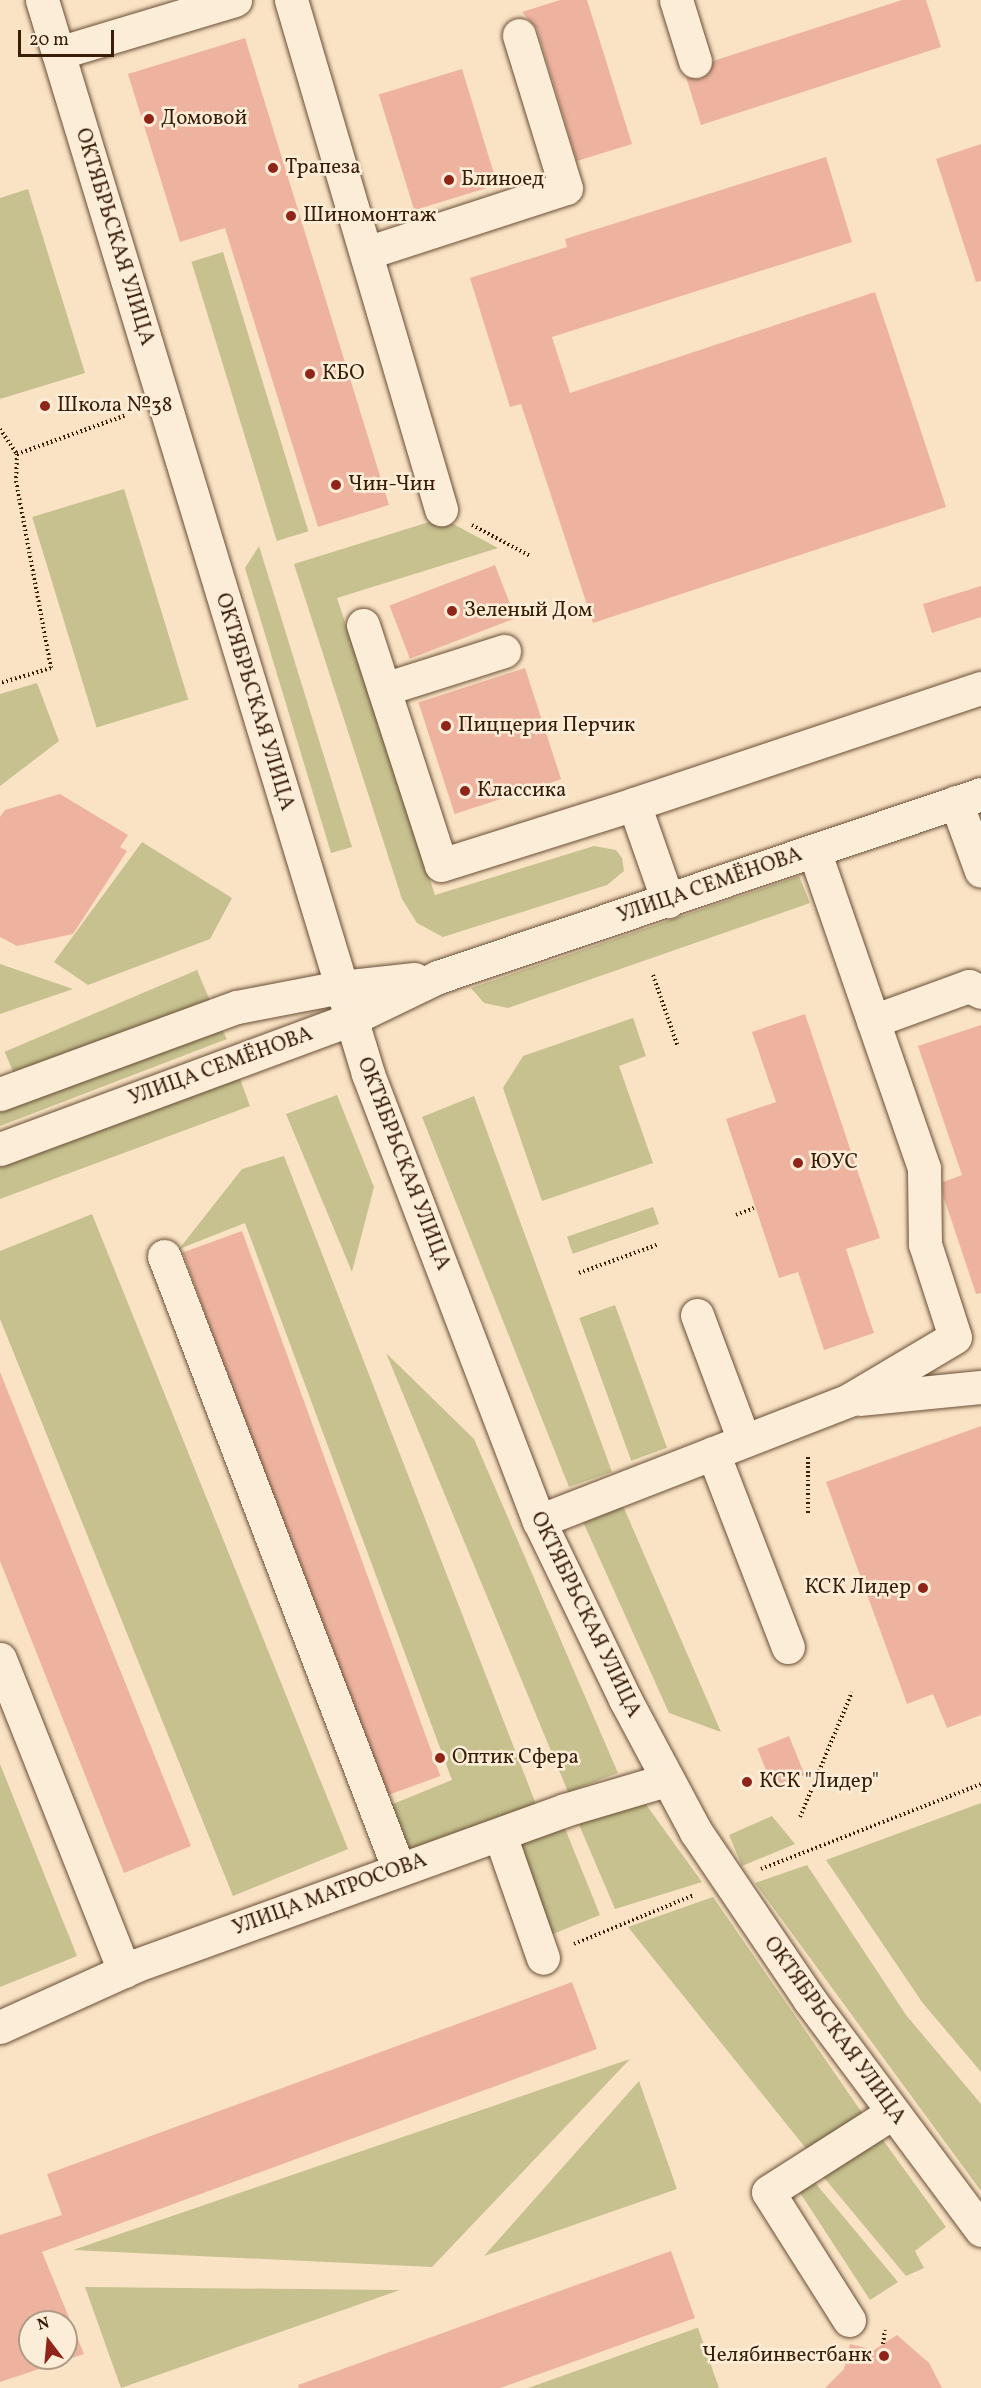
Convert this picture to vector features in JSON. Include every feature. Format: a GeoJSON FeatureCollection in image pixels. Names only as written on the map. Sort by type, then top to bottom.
{"type":"FeatureCollection","features":[{"type":"Feature","properties":{"kind":"street","name":"ОКТЯБРЬСКАЯ УЛИЦА"},"geometry":{"type":"LineString","coordinates":[[42,0],[351,1019],[539,1521],[666,1780],[728,1882],[892,2113],[981,2230]]}},
{"type":"Feature","properties":{"kind":"street"},"geometry":{"type":"LineString","coordinates":[[58,54],[235,0]]}},
{"type":"Feature","properties":{"kind":"street"},"geometry":{"type":"LineString","coordinates":[[291,0],[441,509]]}},
{"type":"Feature","properties":{"kind":"street"},"geometry":{"type":"LineString","coordinates":[[676,0],[695,61]]}},
{"type":"Feature","properties":{"kind":"street"},"geometry":{"type":"LineString","coordinates":[[366,253],[566,188],[519,35]]}},
{"type":"Feature","properties":{"kind":"street"},"geometry":{"type":"LineString","coordinates":[[363,625],[441,865],[634,804],[981,688]]}},
{"type":"Feature","properties":{"kind":"street"},"geometry":{"type":"LineString","coordinates":[[384,689],[504,651]]}},
{"type":"Feature","properties":{"kind":"street"},"geometry":{"type":"LineString","coordinates":[[969,798],[981,871]]}},
{"type":"Feature","properties":{"kind":"street","name":"УЛИЦА СЕМЁНОВА"},"geometry":{"type":"LineString","coordinates":[[0,1149],[351,1019],[438,977],[969,798]]}},
{"type":"Feature","properties":{"kind":"street"},"geometry":{"type":"LineString","coordinates":[[634,804],[668,901]]}},
{"type":"Feature","properties":{"kind":"street"},"geometry":{"type":"LineString","coordinates":[[539,1521],[849,1400],[955,1337],[925,1244],[924,1168],[814,850]]}},
{"type":"Feature","properties":{"kind":"street","name":"УЛИЦА СЕМЁНОВА"},"geometry":{"type":"LineString","coordinates":[[0,1094],[237,1007],[341,987],[438,977]]}},
{"type":"Feature","properties":{"kind":"street"},"geometry":{"type":"LineString","coordinates":[[873,1021],[969,986],[981,992]]}},
{"type":"Feature","properties":{"kind":"street"},"geometry":{"type":"LineString","coordinates":[[164,1256],[399,1870]]}},
{"type":"Feature","properties":{"kind":"street"},"geometry":{"type":"LineString","coordinates":[[697,1315],[744,1441]]}},
{"type":"Feature","properties":{"kind":"street"},"geometry":{"type":"LineString","coordinates":[[849,1400],[981,1387]]}},
{"type":"Feature","properties":{"kind":"street"},"geometry":{"type":"LineString","coordinates":[[713,1453],[788,1647]]}},
{"type":"Feature","properties":{"kind":"street"},"geometry":{"type":"LineString","coordinates":[[0,1659],[124,1971]]}},
{"type":"Feature","properties":{"kind":"street","name":"УЛИЦА МАТРОСОВА"},"geometry":{"type":"LineString","coordinates":[[0,2027],[124,1971],[565,1810],[666,1780]]}},
{"type":"Feature","properties":{"kind":"street"},"geometry":{"type":"LineString","coordinates":[[500,1834],[543,1958]]}},
{"type":"Feature","properties":{"kind":"street"},"geometry":{"type":"LineString","coordinates":[[849,2320],[768,2192],[892,2113]]}},
{"type":"Feature","properties":{"kind":"path"},"geometry":{"type":"LineString","coordinates":[[17,454],[124,416]]}},
{"type":"Feature","properties":{"kind":"path"},"geometry":{"type":"LineString","coordinates":[[0,429],[17,454],[16,481],[51,668],[0,683]]}},
{"type":"Feature","properties":{"kind":"path"},"geometry":{"type":"LineString","coordinates":[[472,525],[530,556]]}},
{"type":"Feature","properties":{"kind":"path"},"geometry":{"type":"LineString","coordinates":[[653,975],[678,1047]]}},
{"type":"Feature","properties":{"kind":"path"},"geometry":{"type":"LineString","coordinates":[[736,1215],[754,1208]]}},
{"type":"Feature","properties":{"kind":"path"},"geometry":{"type":"LineString","coordinates":[[579,1274],[659,1244]]}},
{"type":"Feature","properties":{"kind":"path"},"geometry":{"type":"LineString","coordinates":[[808,1457],[808,1513]]}},
{"type":"Feature","properties":{"kind":"path"},"geometry":{"type":"LineString","coordinates":[[800,1817],[852,1692]]}},
{"type":"Feature","properties":{"kind":"path"},"geometry":{"type":"LineString","coordinates":[[752,1872],[981,1784]]}},
{"type":"Feature","properties":{"kind":"path"},"geometry":{"type":"LineString","coordinates":[[543,1958],[694,1895]]}},
{"type":"Feature","properties":{"kind":"path"},"geometry":{"type":"LineString","coordinates":[[883,2344],[885,2330]]}},
{"type":"Feature","properties":{"kind":"shaded area"},"geometry":{"type":"Polygon","coordinates":[[[28,189],[85,373],[0,399],[0,198],[28,189]]]}},
{"type":"Feature","properties":{"kind":"shaded area"},"geometry":{"type":"Polygon","coordinates":[[[223,252],[308,531],[277,541],[191,262],[223,252]]]}},
{"type":"Feature","properties":{"kind":"shaded area"},"geometry":{"type":"Polygon","coordinates":[[[124,489],[188,699],[97,727],[32,517],[124,489]]]}},
{"type":"Feature","properties":{"kind":"shaded area"},"geometry":{"type":"Polygon","coordinates":[[[442,518],[498,548],[337,598],[435,895],[594,846],[616,850],[622,858],[624,871],[607,885],[443,937],[417,923],[402,899],[294,564],[442,518]]]}},
{"type":"Feature","properties":{"kind":"shaded area"},"geometry":{"type":"Polygon","coordinates":[[[259,546],[352,847],[331,853],[245,568],[259,546]]]}},
{"type":"Feature","properties":{"kind":"shaded area"},"geometry":{"type":"Polygon","coordinates":[[[37,683],[59,741],[0,786],[0,694],[37,683]]]}},
{"type":"Feature","properties":{"kind":"shaded area"},"geometry":{"type":"Polygon","coordinates":[[[142,842],[232,898],[210,939],[88,985],[54,962],[142,842]]]}},
{"type":"Feature","properties":{"kind":"shaded area"},"geometry":{"type":"Polygon","coordinates":[[[799,876],[810,903],[508,1008],[484,1003],[471,988],[799,876]]]}},
{"type":"Feature","properties":{"kind":"shaded area"},"geometry":{"type":"Polygon","coordinates":[[[0,964],[73,989],[0,1014],[0,964]]]}},
{"type":"Feature","properties":{"kind":"shaded area"},"geometry":{"type":"Polygon","coordinates":[[[197,970],[212,1006],[20,1088],[5,1052],[197,970]]]}},
{"type":"Feature","properties":{"kind":"shaded area"},"geometry":{"type":"Polygon","coordinates":[[[633,1018],[646,1056],[619,1066],[653,1163],[542,1201],[503,1088],[523,1056],[633,1018]]]}},
{"type":"Feature","properties":{"kind":"shaded area"},"geometry":{"type":"Polygon","coordinates":[[[222,1030],[227,1039],[0,1126],[0,1112],[222,1030]]]}},
{"type":"Feature","properties":{"kind":"shaded area"},"geometry":{"type":"Polygon","coordinates":[[[239,1076],[250,1106],[0,1199],[0,1159],[239,1076]]]}},
{"type":"Feature","properties":{"kind":"shaded area"},"geometry":{"type":"Polygon","coordinates":[[[337,1095],[374,1187],[352,1272],[286,1114],[337,1095]]]}},
{"type":"Feature","properties":{"kind":"shaded area"},"geometry":{"type":"Polygon","coordinates":[[[474,1096],[612,1472],[569,1487],[422,1117],[474,1096]]]}},
{"type":"Feature","properties":{"kind":"shaded area"},"geometry":{"type":"Polygon","coordinates":[[[284,1156],[539,1812],[411,1857],[388,1806],[452,1780],[245,1223],[179,1249],[242,1169],[284,1156]]]}},
{"type":"Feature","properties":{"kind":"shaded area"},"geometry":{"type":"Polygon","coordinates":[[[653,1207],[659,1224],[573,1254],[567,1237],[653,1207]]]}},
{"type":"Feature","properties":{"kind":"shaded area"},"geometry":{"type":"Polygon","coordinates":[[[92,1214],[348,1849],[233,1896],[0,1319],[0,1251],[92,1214]]]}},
{"type":"Feature","properties":{"kind":"shaded area"},"geometry":{"type":"Polygon","coordinates":[[[615,1305],[667,1448],[631,1461],[579,1318],[615,1305]]]}},
{"type":"Feature","properties":{"kind":"shaded area"},"geometry":{"type":"Polygon","coordinates":[[[386,1353],[474,1439],[618,1773],[568,1792],[386,1353]]]}},
{"type":"Feature","properties":{"kind":"shaded area"},"geometry":{"type":"Polygon","coordinates":[[[620,1499],[721,1732],[669,1713],[580,1515],[620,1499]]]}},
{"type":"Feature","properties":{"kind":"shaded area"},"geometry":{"type":"Polygon","coordinates":[[[0,1764],[77,1956],[0,1987],[0,1764]]]}},
{"type":"Feature","properties":{"kind":"shaded area"},"geometry":{"type":"Polygon","coordinates":[[[642,1799],[702,1882],[615,1909],[577,1820],[642,1799]]]}},
{"type":"Feature","properties":{"kind":"shaded area"},"geometry":{"type":"Polygon","coordinates":[[[981,1803],[981,2072],[922,2002],[826,1860],[981,1803]]]}},
{"type":"Feature","properties":{"kind":"shaded area"},"geometry":{"type":"Polygon","coordinates":[[[772,1816],[795,1844],[742,1866],[729,1835],[772,1816]]]}},
{"type":"Feature","properties":{"kind":"shaded area"},"geometry":{"type":"Polygon","coordinates":[[[564,1826],[600,1915],[551,1935],[515,1846],[564,1826]]]}},
{"type":"Feature","properties":{"kind":"shaded area"},"geometry":{"type":"Polygon","coordinates":[[[807,1865],[906,2015],[981,2104],[981,2191],[755,1883],[807,1865]]]}},
{"type":"Feature","properties":{"kind":"shaded area"},"geometry":{"type":"Polygon","coordinates":[[[713,1897],[865,2117],[808,2151],[628,1927],[713,1897]]]}},
{"type":"Feature","properties":{"kind":"shaded area"},"geometry":{"type":"Polygon","coordinates":[[[630,2059],[432,2267],[73,2250],[630,2059]]]}},
{"type":"Feature","properties":{"kind":"shaded area"},"geometry":{"type":"Polygon","coordinates":[[[639,2081],[677,2189],[484,2256],[639,2081]]]}},
{"type":"Feature","properties":{"kind":"shaded area"},"geometry":{"type":"Polygon","coordinates":[[[875,2129],[946,2227],[915,2251],[924,2268],[906,2276],[816,2168],[875,2129]]]}},
{"type":"Feature","properties":{"kind":"shaded area"},"geometry":{"type":"Polygon","coordinates":[[[807,2173],[898,2282],[870,2300],[793,2182],[807,2173]]]}},
{"type":"Feature","properties":{"kind":"shaded area"},"geometry":{"type":"Polygon","coordinates":[[[85,2287],[400,2290],[121,2388],[85,2287]]]}},
{"type":"Feature","properties":{"kind":"shaded area"},"geometry":{"type":"Polygon","coordinates":[[[697,2328],[719,2388],[528,2388],[697,2328]]]}},
{"type":"Feature","properties":{"kind":"building"},"geometry":{"type":"Polygon","coordinates":[[[560,0],[587,0],[632,144],[577,161],[537,29],[522,12],[560,0]]]}},
{"type":"Feature","properties":{"kind":"building"},"geometry":{"type":"Polygon","coordinates":[[[902,0],[926,0],[941,47],[701,125],[686,77],[701,79],[709,73],[713,61],[902,0]]]}},
{"type":"Feature","properties":{"kind":"building","name":"КБО"},"geometry":{"type":"Polygon","coordinates":[[[245,38],[389,505],[318,527],[225,228],[180,242],[128,74],[245,38]]]}},
{"type":"Feature","properties":{"kind":"building"},"geometry":{"type":"Polygon","coordinates":[[[462,69],[497,185],[414,210],[379,94],[462,69]]]}},
{"type":"Feature","properties":{"kind":"building"},"geometry":{"type":"Polygon","coordinates":[[[981,144],[981,281],[976,282],[936,159],[981,144]]]}},
{"type":"Feature","properties":{"kind":"building"},"geometry":{"type":"Polygon","coordinates":[[[826,157],[852,242],[552,337],[570,393],[875,292],[946,507],[593,623],[521,404],[510,407],[470,278],[567,247],[565,239],[826,157]]]}},
{"type":"Feature","properties":{"kind":"building","name":"Зеленый Дом"},"geometry":{"type":"Polygon","coordinates":[[[495,565],[515,618],[410,659],[390,605],[495,565]]]}},
{"type":"Feature","properties":{"kind":"building"},"geometry":{"type":"Polygon","coordinates":[[[981,586],[981,617],[932,633],[923,604],[981,586]]]}},
{"type":"Feature","properties":{"kind":"building"},"geometry":{"type":"Polygon","coordinates":[[[525,668],[561,779],[455,814],[418,703],[525,668]]]}},
{"type":"Feature","properties":{"kind":"building"},"geometry":{"type":"Polygon","coordinates":[[[60,794],[128,835],[120,847],[127,851],[73,934],[17,946],[0,937],[0,817],[5,810],[60,794]]]}},
{"type":"Feature","properties":{"kind":"building","name":"ЮУС"},"geometry":{"type":"Polygon","coordinates":[[[805,1014],[880,1238],[846,1249],[874,1333],[824,1350],[798,1272],[779,1278],[726,1119],[776,1102],[752,1032],[805,1014]]]}},
{"type":"Feature","properties":{"kind":"building"},"geometry":{"type":"Polygon","coordinates":[[[981,1025],[981,1293],[976,1294],[943,1195],[943,1182],[962,1175],[918,1046],[981,1025]]]}},
{"type":"Feature","properties":{"kind":"building"},"geometry":{"type":"Polygon","coordinates":[[[242,1231],[440,1776],[381,1798],[183,1253],[242,1231]]]}},
{"type":"Feature","properties":{"kind":"building"},"geometry":{"type":"Polygon","coordinates":[[[0,1372],[191,1846],[124,1873],[0,1561],[0,1372]]]}},
{"type":"Feature","properties":{"kind":"building","name":"КСК Лидер"},"geometry":{"type":"Polygon","coordinates":[[[981,1426],[981,1715],[947,1728],[933,1694],[907,1704],[826,1482],[981,1426]]]}},
{"type":"Feature","properties":{"kind":"building"},"geometry":{"type":"Polygon","coordinates":[[[789,1736],[805,1775],[773,1788],[757,1749],[789,1736]]]}},
{"type":"Feature","properties":{"kind":"building"},"geometry":{"type":"Polygon","coordinates":[[[572,1982],[597,2049],[42,2252],[66,2310],[18,2310],[18,2370],[36,2370],[0,2382],[0,2235],[62,2215],[47,2174],[572,1982]]]}},
{"type":"Feature","properties":{"kind":"building"},"geometry":{"type":"Polygon","coordinates":[[[671,2251],[695,2318],[500,2388],[299,2388],[298,2385],[671,2251]]]}},
{"type":"Feature","properties":{"kind":"building","name":"Челябинвестбанк"},"geometry":{"type":"Polygon","coordinates":[[[897,2335],[929,2363],[942,2388],[825,2388],[844,2369],[850,2344],[874,2350],[897,2335]]]}},
{"type":"Feature","properties":{"kind":"building"},"geometry":{"type":"Polygon","coordinates":[[[78,2339],[84,2354],[78,2356],[78,2339]]]}},
{"type":"Feature","properties":{"kind":"place","name":"Домовой"},"geometry":{"type":"Point","coordinates":[149,119]}},
{"type":"Feature","properties":{"kind":"place","name":"Трапеза"},"geometry":{"type":"Point","coordinates":[273,168]}},
{"type":"Feature","properties":{"kind":"place","name":"Блиноед"},"geometry":{"type":"Point","coordinates":[449,180]}},
{"type":"Feature","properties":{"kind":"place","name":"Шиномонтаж"},"geometry":{"type":"Point","coordinates":[291,216]}},
{"type":"Feature","properties":{"kind":"place","name":"КБО"},"geometry":{"type":"Point","coordinates":[310,374]}},
{"type":"Feature","properties":{"kind":"place","name":"Школа №38"},"geometry":{"type":"Point","coordinates":[45,406]}},
{"type":"Feature","properties":{"kind":"place","name":"Чин-Чин"},"geometry":{"type":"Point","coordinates":[336,485]}},
{"type":"Feature","properties":{"kind":"place","name":"Зеленый Дом"},"geometry":{"type":"Point","coordinates":[452,611]}},
{"type":"Feature","properties":{"kind":"place","name":"Пиццерия Перчик"},"geometry":{"type":"Point","coordinates":[446,726]}},
{"type":"Feature","properties":{"kind":"place","name":"Классика"},"geometry":{"type":"Point","coordinates":[465,791]}},
{"type":"Feature","properties":{"kind":"place","name":"ЮУС"},"geometry":{"type":"Point","coordinates":[798,1163]}},
{"type":"Feature","properties":{"kind":"place","name":"КСК Лидер"},"geometry":{"type":"Point","coordinates":[923,1588]}},
{"type":"Feature","properties":{"kind":"place","name":"Оптик Сфера"},"geometry":{"type":"Point","coordinates":[440,1758]}},
{"type":"Feature","properties":{"kind":"place","name":"КСК \"Лидер\""},"geometry":{"type":"Point","coordinates":[747,1782]}},
{"type":"Feature","properties":{"kind":"place","name":"Челябинвестбанк"},"geometry":{"type":"Point","coordinates":[884,2356]}}]}
